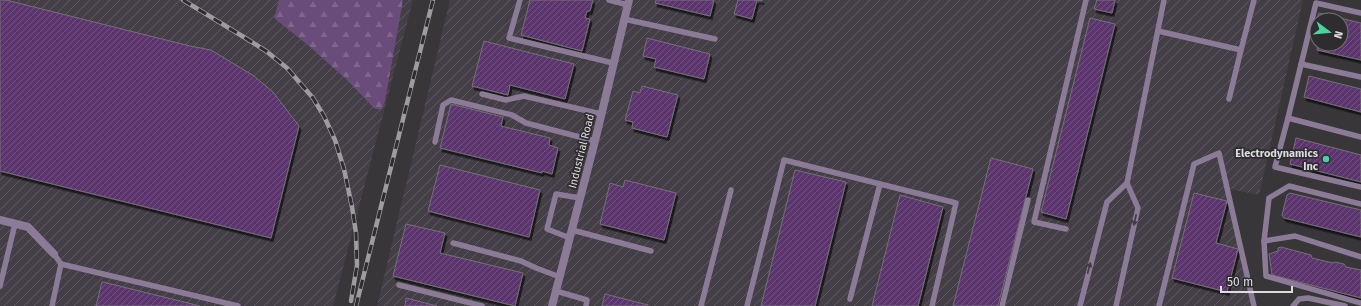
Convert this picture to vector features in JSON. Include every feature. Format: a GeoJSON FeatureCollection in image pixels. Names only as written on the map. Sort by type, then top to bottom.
{"type":"FeatureCollection","features":[{"type":"Feature","properties":{"kind":"street","name":"Industrial Road"},"geometry":{"type":"LineString","coordinates":[[552,306],[595,141],[628,2]]}},
{"type":"Feature","properties":{"kind":"street"},"geometry":{"type":"LineString","coordinates":[[0,220],[28,227],[54,254]]}},
{"type":"Feature","properties":{"kind":"lane"},"geometry":{"type":"LineString","coordinates":[[520,0],[509,38],[613,63]]}},
{"type":"Feature","properties":{"kind":"lane"},"geometry":{"type":"LineString","coordinates":[[609,0],[628,2]]}},
{"type":"Feature","properties":{"kind":"lane"},"geometry":{"type":"LineString","coordinates":[[1066,229],[1034,222],[1086,0]]}},
{"type":"Feature","properties":{"kind":"lane"},"geometry":{"type":"LineString","coordinates":[[1080,306],[1107,202],[1127,183],[1164,0]]}},
{"type":"Feature","properties":{"kind":"lane"},"geometry":{"type":"LineString","coordinates":[[1229,99],[1254,0]]}},
{"type":"Feature","properties":{"kind":"lane"},"geometry":{"type":"LineString","coordinates":[[1361,13],[1316,2],[1275,166],[1361,187]]}},
{"type":"Feature","properties":{"kind":"lane"},"geometry":{"type":"LineString","coordinates":[[624,19],[716,39]]}},
{"type":"Feature","properties":{"kind":"lane"},"geometry":{"type":"LineString","coordinates":[[1158,31],[1241,50]]}},
{"type":"Feature","properties":{"kind":"lane"},"geometry":{"type":"LineString","coordinates":[[1301,64],[1361,77]]}},
{"type":"Feature","properties":{"kind":"lane"},"geometry":{"type":"LineString","coordinates":[[482,94],[506,100],[524,96],[601,114]]}},
{"type":"Feature","properties":{"kind":"lane"},"geometry":{"type":"LineString","coordinates":[[435,142],[443,106],[451,100],[512,115],[526,124],[595,141]]}},
{"type":"Feature","properties":{"kind":"lane"},"geometry":{"type":"LineString","coordinates":[[1288,118],[1361,136]]}},
{"type":"Feature","properties":{"kind":"lane"},"geometry":{"type":"LineString","coordinates":[[1160,306],[1194,164],[1219,153],[1254,306]]}},
{"type":"Feature","properties":{"kind":"lane"},"geometry":{"type":"LineString","coordinates":[[747,306],[784,160],[956,203],[932,306]]}},
{"type":"Feature","properties":{"kind":"lane"},"geometry":{"type":"LineString","coordinates":[[1116,306],[1138,208],[1127,183]]}},
{"type":"Feature","properties":{"kind":"lane"},"geometry":{"type":"LineString","coordinates":[[850,299],[880,184]]}},
{"type":"Feature","properties":{"kind":"lane"},"geometry":{"type":"LineString","coordinates":[[1361,204],[1289,186],[1269,198],[1264,241],[1266,276],[1361,303]]}},
{"type":"Feature","properties":{"kind":"lane"},"geometry":{"type":"LineString","coordinates":[[701,306],[731,190]]}},
{"type":"Feature","properties":{"kind":"lane"},"geometry":{"type":"LineString","coordinates":[[580,198],[556,194],[547,229],[651,251]]}},
{"type":"Feature","properties":{"kind":"lane"},"geometry":{"type":"LineString","coordinates":[[1002,306],[1028,200]]}},
{"type":"Feature","properties":{"kind":"lane"},"geometry":{"type":"LineString","coordinates":[[0,286],[15,224]]}},
{"type":"Feature","properties":{"kind":"lane"},"geometry":{"type":"LineString","coordinates":[[1264,241],[1294,236],[1361,256]]}},
{"type":"Feature","properties":{"kind":"lane"},"geometry":{"type":"LineString","coordinates":[[452,243],[521,261],[560,277]]}},
{"type":"Feature","properties":{"kind":"lane"},"geometry":{"type":"LineString","coordinates":[[54,254],[61,264],[238,306]]}},
{"type":"Feature","properties":{"kind":"lane"},"geometry":{"type":"LineString","coordinates":[[52,306],[61,264]]}},
{"type":"Feature","properties":{"kind":"lane"},"geometry":{"type":"LineString","coordinates":[[399,285],[482,306]]}},
{"type":"Feature","properties":{"kind":"lane"},"geometry":{"type":"LineString","coordinates":[[556,291],[587,300],[586,306]]}},
{"type":"Feature","properties":{"kind":"lane"},"geometry":{"type":"LineString","coordinates":[[1292,306],[1299,299],[1308,298],[1345,306]]}},
{"type":"Feature","properties":{"kind":"shaded area"},"geometry":{"type":"Polygon","coordinates":[[[0,0],[413,0],[333,306],[0,306],[0,0]]]}},
{"type":"Feature","properties":{"kind":"shaded area"},"geometry":{"type":"Polygon","coordinates":[[[450,0],[1303,0],[1259,195],[1230,189],[1256,306],[377,306],[450,0]]]}},
{"type":"Feature","properties":{"kind":"green space"},"geometry":{"type":"Polygon","coordinates":[[[279,0],[403,0],[385,101],[381,110],[374,108],[346,79],[309,46],[274,18],[279,0]]]}},
{"type":"Feature","properties":{"kind":"building"},"geometry":{"type":"Polygon","coordinates":[[[0,0],[6,0],[211,50],[254,76],[273,92],[299,126],[271,238],[0,171],[0,0]]]}},
{"type":"Feature","properties":{"kind":"building"},"geometry":{"type":"Polygon","coordinates":[[[530,0],[593,0],[590,11],[587,11],[585,18],[590,19],[582,51],[521,35],[530,0]]]}},
{"type":"Feature","properties":{"kind":"building"},"geometry":{"type":"Polygon","coordinates":[[[656,0],[714,0],[710,16],[655,3],[656,0]]]}},
{"type":"Feature","properties":{"kind":"building"},"geometry":{"type":"Polygon","coordinates":[[[738,0],[757,0],[752,19],[734,14],[738,0]]]}},
{"type":"Feature","properties":{"kind":"building"},"geometry":{"type":"Polygon","coordinates":[[[1097,0],[1115,0],[1112,13],[1094,9],[1097,0]]]}},
{"type":"Feature","properties":{"kind":"building"},"geometry":{"type":"Polygon","coordinates":[[[1090,18],[1115,24],[1066,219],[1041,212],[1090,18]]]}},
{"type":"Feature","properties":{"kind":"building"},"geometry":{"type":"Polygon","coordinates":[[[1349,20],[1361,23],[1361,60],[1326,52],[1349,52],[1349,20]]]}},
{"type":"Feature","properties":{"kind":"building"},"geometry":{"type":"Polygon","coordinates":[[[647,38],[710,54],[704,79],[654,67],[656,59],[643,56],[647,38]]]}},
{"type":"Feature","properties":{"kind":"building"},"geometry":{"type":"Polygon","coordinates":[[[484,41],[574,64],[565,99],[510,85],[508,95],[472,86],[484,41]]]}},
{"type":"Feature","properties":{"kind":"building"},"geometry":{"type":"Polygon","coordinates":[[[1309,76],[1361,89],[1361,112],[1304,97],[1309,76]]]}},
{"type":"Feature","properties":{"kind":"building"},"geometry":{"type":"Polygon","coordinates":[[[642,86],[678,95],[667,137],[632,128],[633,122],[625,120],[633,91],[640,93],[642,86]]]}},
{"type":"Feature","properties":{"kind":"building"},"geometry":{"type":"Polygon","coordinates":[[[451,104],[503,117],[501,126],[550,138],[549,145],[558,148],[552,174],[542,171],[542,173],[440,148],[451,104]]]}},
{"type":"Feature","properties":{"kind":"building","name":"Electrodynamics Inc"},"geometry":{"type":"Polygon","coordinates":[[[1296,138],[1361,155],[1361,182],[1290,164],[1296,138]]]}},
{"type":"Feature","properties":{"kind":"building"},"geometry":{"type":"Polygon","coordinates":[[[991,158],[1033,169],[998,306],[953,306],[991,158]]]}},
{"type":"Feature","properties":{"kind":"building"},"geometry":{"type":"Polygon","coordinates":[[[440,165],[540,190],[529,237],[428,211],[440,165]]]}},
{"type":"Feature","properties":{"kind":"building"},"geometry":{"type":"Polygon","coordinates":[[[795,170],[846,182],[815,306],[761,306],[795,170]]]}},
{"type":"Feature","properties":{"kind":"building"},"geometry":{"type":"Polygon","coordinates":[[[625,180],[676,193],[664,240],[600,224],[610,183],[623,187],[625,180]]]}},
{"type":"Feature","properties":{"kind":"building"},"geometry":{"type":"Polygon","coordinates":[[[1194,193],[1227,201],[1216,243],[1238,249],[1227,292],[1172,278],[1194,193]]]}},
{"type":"Feature","properties":{"kind":"building"},"geometry":{"type":"Polygon","coordinates":[[[1290,193],[1361,210],[1361,237],[1284,218],[1282,215],[1287,195],[1290,193]]]}},
{"type":"Feature","properties":{"kind":"building"},"geometry":{"type":"Polygon","coordinates":[[[900,195],[943,207],[918,306],[872,306],[900,195]]]}},
{"type":"Feature","properties":{"kind":"building"},"geometry":{"type":"Polygon","coordinates":[[[406,224],[445,233],[440,253],[523,273],[515,306],[393,276],[406,224]]]}},
{"type":"Feature","properties":{"kind":"building"},"geometry":{"type":"Polygon","coordinates":[[[1281,247],[1311,255],[1312,258],[1344,264],[1346,267],[1361,270],[1361,298],[1272,275],[1269,254],[1278,251],[1278,248],[1281,247]]]}},
{"type":"Feature","properties":{"kind":"building"},"geometry":{"type":"Polygon","coordinates":[[[103,282],[200,306],[96,306],[103,282]]]}},
{"type":"Feature","properties":{"kind":"building"},"geometry":{"type":"Polygon","coordinates":[[[605,294],[648,305],[648,306],[602,306],[605,294]]]}},
{"type":"Feature","properties":{"kind":"building"},"geometry":{"type":"Polygon","coordinates":[[[406,298],[437,306],[405,306],[406,298]]]}},
{"type":"Feature","properties":{"kind":"railway"},"geometry":{"type":"LineString","coordinates":[[183,0],[266,51],[287,68],[313,98],[324,116],[335,140],[344,169],[356,233],[357,265],[351,301]]}},
{"type":"Feature","properties":{"kind":"railway"},"geometry":{"type":"LineString","coordinates":[[356,306],[433,0]]}},
{"type":"Feature","properties":{"kind":"place","name":"Electrodynamics Inc"},"geometry":{"type":"Point","coordinates":[1326,159]}}]}
